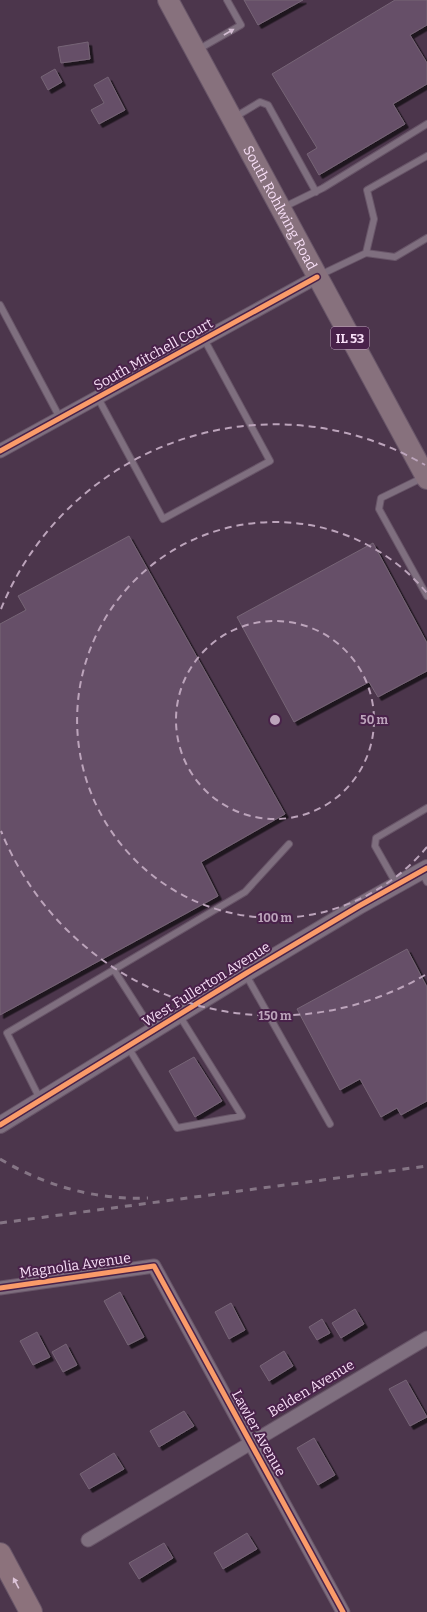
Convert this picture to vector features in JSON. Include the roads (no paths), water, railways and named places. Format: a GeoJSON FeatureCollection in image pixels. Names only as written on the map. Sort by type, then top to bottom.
{"type":"FeatureCollection","features":[{"type":"Feature","properties":{"kind":"highway"},"geometry":{"type":"LineString","coordinates":[[0,1554],[31,1612]]}},
{"type":"Feature","properties":{"kind":"main road","name":"South Rohlwing Road"},"geometry":{"type":"LineString","coordinates":[[168,0],[426,478]]}},
{"type":"Feature","properties":{"kind":"street","name":"South Mitchell Court"},"geometry":{"type":"LineString","coordinates":[[0,451],[317,277]]}},
{"type":"Feature","properties":{"kind":"street","name":"West Fullerton Avenue"},"geometry":{"type":"LineString","coordinates":[[0,1124],[40,1101],[245,974],[397,885],[425,874]]}},
{"type":"Feature","properties":{"kind":"street","name":"Magnolia Avenue"},"geometry":{"type":"LineString","coordinates":[[0,1288],[154,1266]]}},
{"type":"Feature","properties":{"kind":"street","name":"Lawler Avenue"},"geometry":{"type":"LineString","coordinates":[[154,1266],[343,1612]]}},
{"type":"Feature","properties":{"kind":"street","name":"Belden Avenue"},"geometry":{"type":"LineString","coordinates":[[88,1540],[427,1338]]}},
{"type":"Feature","properties":{"kind":"lane"},"geometry":{"type":"LineString","coordinates":[[196,51],[241,25],[228,0]]}},
{"type":"Feature","properties":{"kind":"lane"},"geometry":{"type":"LineString","coordinates":[[232,119],[260,102],[268,105],[316,192]]}},
{"type":"Feature","properties":{"kind":"lane"},"geometry":{"type":"LineString","coordinates":[[280,209],[316,192],[427,124]]}},
{"type":"Feature","properties":{"kind":"lane"},"geometry":{"type":"LineString","coordinates":[[366,253],[374,219],[367,190],[427,156]]}},
{"type":"Feature","properties":{"kind":"lane"},"geometry":{"type":"LineString","coordinates":[[317,277],[366,253],[395,257],[427,238]]}},
{"type":"Feature","properties":{"kind":"lane"},"geometry":{"type":"LineString","coordinates":[[0,305],[60,418]]}},
{"type":"Feature","properties":{"kind":"lane"},"geometry":{"type":"LineString","coordinates":[[98,398],[163,519],[270,460],[204,339]]}},
{"type":"Feature","properties":{"kind":"lane"},"geometry":{"type":"LineString","coordinates":[[426,478],[381,498],[379,509],[427,596]]}},
{"type":"Feature","properties":{"kind":"lane"},"geometry":{"type":"LineString","coordinates":[[397,885],[375,846],[376,838],[427,808]]}},
{"type":"Feature","properties":{"kind":"lane"},"geometry":{"type":"LineString","coordinates":[[40,1101],[7,1034],[245,892],[289,844]]}},
{"type":"Feature","properties":{"kind":"lane"},"geometry":{"type":"LineString","coordinates":[[114,970],[153,1031]]}},
{"type":"Feature","properties":{"kind":"lane"},"geometry":{"type":"LineString","coordinates":[[245,974],[330,1124]]}},
{"type":"Feature","properties":{"kind":"lane"},"geometry":{"type":"LineString","coordinates":[[128,1046],[177,1128],[242,1116],[179,1015]]}},
{"type":"Feature","properties":{"kind":"railway"},"geometry":{"type":"LineString","coordinates":[[0,1159],[35,1177],[71,1189],[109,1197],[148,1198]]}},
{"type":"Feature","properties":{"kind":"railway"},"geometry":{"type":"LineString","coordinates":[[0,1223],[427,1166]]}}]}
